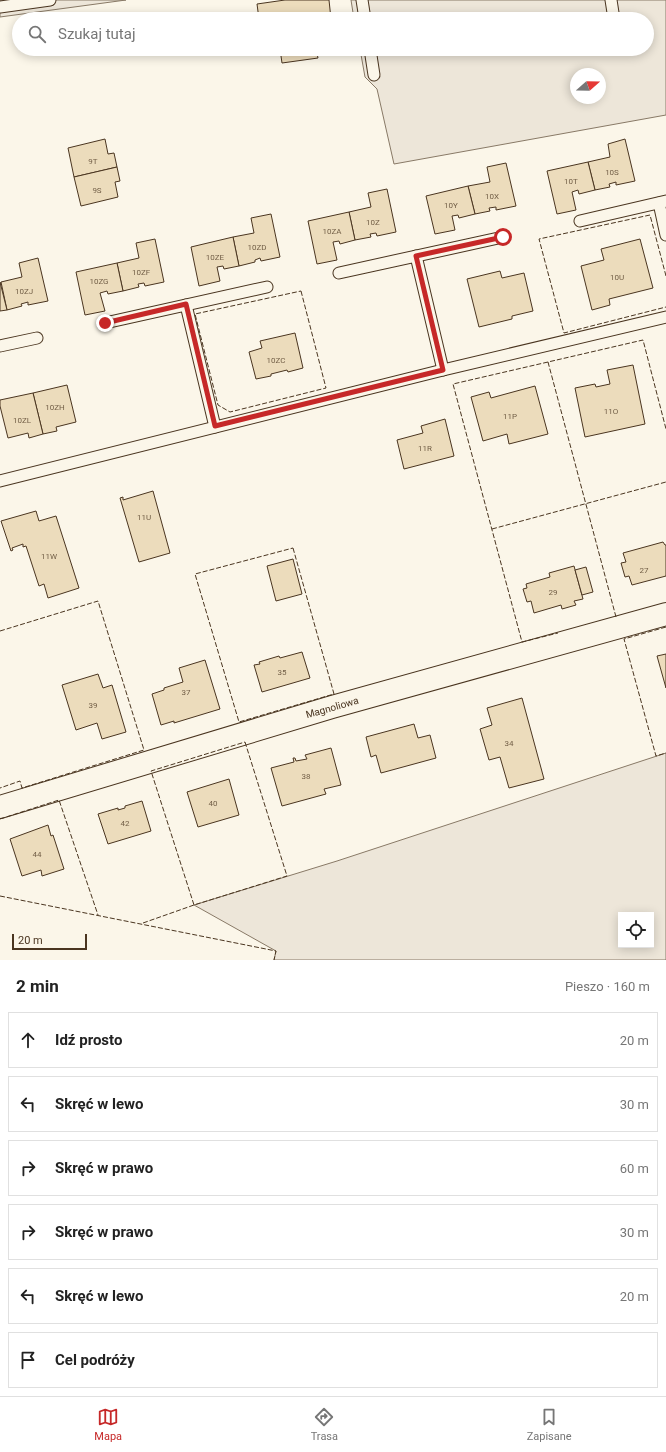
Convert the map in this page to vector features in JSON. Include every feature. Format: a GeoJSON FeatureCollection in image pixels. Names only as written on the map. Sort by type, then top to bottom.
{"type":"FeatureCollection","features":[{"type":"Feature","properties":{"kind":"street","name":"Magnoliowa"},"geometry":{"type":"LineString","coordinates":[[0,807],[332,707],[666,614]]}},
{"type":"Feature","properties":{"kind":"lane"},"geometry":{"type":"LineString","coordinates":[[0,7],[50,0]]}},
{"type":"Feature","properties":{"kind":"lane"},"geometry":{"type":"LineString","coordinates":[[362,0],[364,12]]}},
{"type":"Feature","properties":{"kind":"lane"},"geometry":{"type":"LineString","coordinates":[[611,0],[613,12]]}},
{"type":"Feature","properties":{"kind":"lane"},"geometry":{"type":"LineString","coordinates":[[371,56],[374,75]]}},
{"type":"Feature","properties":{"kind":"lane"},"geometry":{"type":"LineString","coordinates":[[580,221],[662,202],[666,235]]}},
{"type":"Feature","properties":{"kind":"lane"},"geometry":{"type":"LineString","coordinates":[[339,273],[503,237]]}},
{"type":"Feature","properties":{"kind":"lane"},"geometry":{"type":"LineString","coordinates":[[416,256],[443,370]]}},
{"type":"Feature","properties":{"kind":"lane"},"geometry":{"type":"LineString","coordinates":[[105,323],[268,287]]}},
{"type":"Feature","properties":{"kind":"lane"},"geometry":{"type":"LineString","coordinates":[[186,304],[215,426]]}},
{"type":"Feature","properties":{"kind":"lane"},"geometry":{"type":"LineString","coordinates":[[0,481],[215,426],[666,317]]}},
{"type":"Feature","properties":{"kind":"lane"},"geometry":{"type":"LineString","coordinates":[[0,346],[37,338]]}},
{"type":"Feature","properties":{"kind":"shaded area"},"geometry":{"type":"Polygon","coordinates":[[[0,0],[126,0],[37,12],[12,12],[12,15],[0,17],[0,0]]]}},
{"type":"Feature","properties":{"kind":"shaded area"},"geometry":{"type":"Polygon","coordinates":[[[351,0],[666,0],[666,115],[394,164],[377,89],[365,77],[361,56],[654,56],[654,12],[353,12],[351,0]]]}},
{"type":"Feature","properties":{"kind":"shaded area"},"geometry":{"type":"Polygon","coordinates":[[[666,753],[666,960],[274,960],[276,951],[194,905],[337,861],[666,753]]]}},
{"type":"Feature","properties":{"kind":"building"},"geometry":{"type":"Polygon","coordinates":[[[285,0],[329,0],[330,12],[258,12],[257,4],[285,0]]]}},
{"type":"Feature","properties":{"kind":"building"},"geometry":{"type":"Polygon","coordinates":[[[281,56],[318,56],[318,58],[282,63],[281,56]]]}},
{"type":"Feature","properties":{"kind":"building"},"geometry":{"type":"Polygon","coordinates":[[[105,139],[108,154],[114,153],[117,167],[74,177],[68,148],[105,139]]]}},
{"type":"Feature","properties":{"kind":"building"},"geometry":{"type":"Polygon","coordinates":[[[625,139],[635,181],[616,185],[616,182],[609,184],[610,187],[595,190],[588,162],[610,157],[608,144],[625,139]]]}},
{"type":"Feature","properties":{"kind":"building"},"geometry":{"type":"Polygon","coordinates":[[[588,162],[595,190],[579,194],[578,190],[572,192],[576,210],[557,214],[547,171],[588,162]]]}},
{"type":"Feature","properties":{"kind":"building"},"geometry":{"type":"Polygon","coordinates":[[[506,163],[516,206],[496,210],[496,207],[489,208],[490,211],[475,214],[468,186],[490,182],[487,167],[506,163]]]}},
{"type":"Feature","properties":{"kind":"building"},"geometry":{"type":"Polygon","coordinates":[[[117,167],[120,181],[115,182],[118,197],[81,206],[74,177],[117,167]]]}},
{"type":"Feature","properties":{"kind":"building"},"geometry":{"type":"Polygon","coordinates":[[[468,186],[475,214],[459,218],[458,215],[452,216],[455,230],[435,234],[426,196],[468,186]]]}},
{"type":"Feature","properties":{"kind":"building"},"geometry":{"type":"Polygon","coordinates":[[[387,189],[396,232],[377,236],[376,233],[370,234],[371,237],[355,240],[349,212],[371,207],[368,193],[387,189]]]}},
{"type":"Feature","properties":{"kind":"building"},"geometry":{"type":"Polygon","coordinates":[[[349,212],[355,240],[340,244],[339,241],[333,242],[337,260],[317,264],[308,221],[349,212]]]}},
{"type":"Feature","properties":{"kind":"building"},"geometry":{"type":"Polygon","coordinates":[[[271,214],[280,257],[261,261],[260,258],[255,260],[255,262],[239,266],[233,237],[254,233],[251,218],[271,214]]]}},
{"type":"Feature","properties":{"kind":"building"},"geometry":{"type":"Polygon","coordinates":[[[233,237],[239,266],[224,269],[223,266],[217,267],[220,281],[199,286],[191,247],[233,237]]]}},
{"type":"Feature","properties":{"kind":"building"},"geometry":{"type":"Polygon","coordinates":[[[155,239],[164,282],[145,286],[144,283],[138,284],[139,287],[123,291],[117,263],[139,258],[136,243],[155,239]]]}},
{"type":"Feature","properties":{"kind":"building"},"geometry":{"type":"Polygon","coordinates":[[[640,239],[653,288],[609,299],[610,305],[592,310],[581,266],[604,260],[601,249],[640,239]]]}},
{"type":"Feature","properties":{"kind":"building"},"geometry":{"type":"Polygon","coordinates":[[[38,258],[48,301],[28,305],[28,302],[21,304],[22,306],[7,310],[1,282],[22,277],[19,263],[38,258]]]}},
{"type":"Feature","properties":{"kind":"building"},"geometry":{"type":"Polygon","coordinates":[[[117,263],[123,291],[108,294],[107,291],[100,293],[105,311],[85,315],[76,272],[117,263]]]}},
{"type":"Feature","properties":{"kind":"building"},"geometry":{"type":"Polygon","coordinates":[[[500,271],[502,278],[524,273],[533,311],[512,316],[512,319],[479,327],[467,279],[500,271]]]}},
{"type":"Feature","properties":{"kind":"building"},"geometry":{"type":"Polygon","coordinates":[[[0,282],[7,310],[0,311],[0,282]]]}},
{"type":"Feature","properties":{"kind":"building"},"geometry":{"type":"Polygon","coordinates":[[[295,333],[303,368],[288,372],[287,370],[271,374],[271,376],[256,379],[249,352],[262,348],[260,341],[295,333]]]}},
{"type":"Feature","properties":{"kind":"building"},"geometry":{"type":"Polygon","coordinates":[[[633,365],[645,424],[585,437],[575,388],[595,384],[596,387],[610,384],[607,370],[633,365]]]}},
{"type":"Feature","properties":{"kind":"building"},"geometry":{"type":"Polygon","coordinates":[[[67,385],[76,422],[56,427],[57,431],[43,434],[33,393],[67,385]]]}},
{"type":"Feature","properties":{"kind":"building"},"geometry":{"type":"Polygon","coordinates":[[[535,386],[548,434],[509,444],[507,434],[483,441],[471,397],[489,392],[491,398],[535,386]]]}},
{"type":"Feature","properties":{"kind":"building"},"geometry":{"type":"Polygon","coordinates":[[[33,393],[43,434],[29,438],[28,433],[8,438],[0,406],[0,400],[33,393]]]}},
{"type":"Feature","properties":{"kind":"building"},"geometry":{"type":"Polygon","coordinates":[[[445,419],[454,456],[404,469],[397,440],[423,433],[421,426],[445,419]]]}},
{"type":"Feature","properties":{"kind":"building"},"geometry":{"type":"Polygon","coordinates":[[[153,491],[170,553],[139,562],[120,498],[123,497],[123,500],[153,491]]]}},
{"type":"Feature","properties":{"kind":"building"},"geometry":{"type":"Polygon","coordinates":[[[36,511],[39,521],[56,516],[79,588],[48,598],[44,584],[39,586],[26,546],[23,547],[23,544],[12,548],[13,550],[11,551],[1,521],[36,511]]]}},
{"type":"Feature","properties":{"kind":"building"},"geometry":{"type":"Polygon","coordinates":[[[663,542],[666,545],[666,576],[632,585],[629,576],[625,577],[621,563],[626,562],[623,553],[663,542]]]}},
{"type":"Feature","properties":{"kind":"building"},"geometry":{"type":"Polygon","coordinates":[[[293,559],[302,594],[276,601],[267,566],[293,559]]]}},
{"type":"Feature","properties":{"kind":"building"},"geometry":{"type":"Polygon","coordinates":[[[574,566],[583,599],[574,601],[576,605],[562,609],[561,605],[534,613],[531,601],[527,602],[523,589],[527,588],[526,584],[550,577],[549,573],[574,566]]]}},
{"type":"Feature","properties":{"kind":"building"},"geometry":{"type":"Polygon","coordinates":[[[586,567],[593,592],[582,595],[575,570],[586,567]]]}},
{"type":"Feature","properties":{"kind":"building"},"geometry":{"type":"Polygon","coordinates":[[[302,652],[310,678],[262,692],[254,665],[279,656],[280,658],[302,652]]]}},
{"type":"Feature","properties":{"kind":"building"},"geometry":{"type":"Polygon","coordinates":[[[666,654],[666,688],[657,656],[666,654]]]}},
{"type":"Feature","properties":{"kind":"building"},"geometry":{"type":"Polygon","coordinates":[[[205,660],[220,709],[174,723],[174,721],[161,725],[152,694],[164,690],[164,688],[183,682],[179,668],[205,660]]]}},
{"type":"Feature","properties":{"kind":"building"},"geometry":{"type":"Polygon","coordinates":[[[98,674],[103,688],[112,685],[126,732],[102,739],[97,723],[76,730],[62,685],[98,674]]]}},
{"type":"Feature","properties":{"kind":"building"},"geometry":{"type":"Polygon","coordinates":[[[522,698],[544,779],[509,788],[500,757],[489,760],[480,729],[492,725],[487,708],[522,698]]]}},
{"type":"Feature","properties":{"kind":"building"},"geometry":{"type":"Polygon","coordinates":[[[414,724],[418,738],[430,735],[436,758],[381,773],[376,755],[371,757],[366,737],[414,724]]]}},
{"type":"Feature","properties":{"kind":"building"},"geometry":{"type":"Polygon","coordinates":[[[331,748],[341,785],[324,789],[326,794],[282,806],[271,768],[294,762],[293,758],[295,758],[296,761],[307,759],[305,755],[331,748]]]}},
{"type":"Feature","properties":{"kind":"building"},"geometry":{"type":"Polygon","coordinates":[[[229,779],[239,815],[198,827],[187,792],[229,779]]]}},
{"type":"Feature","properties":{"kind":"building"},"geometry":{"type":"Polygon","coordinates":[[[142,801],[151,831],[108,844],[98,814],[118,808],[118,810],[125,808],[125,806],[142,801]]]}},
{"type":"Feature","properties":{"kind":"building"},"geometry":{"type":"Polygon","coordinates":[[[48,825],[51,836],[53,835],[64,869],[42,876],[41,870],[22,876],[10,839],[48,825]]]}},
{"type":"Feature","properties":{"kind":"fence"},"geometry":{"type":"LineString","coordinates":[[666,276],[650,215],[539,239],[564,333],[666,307]]}},
{"type":"Feature","properties":{"kind":"fence"},"geometry":{"type":"LineString","coordinates":[[301,291],[326,388],[230,412],[218,405],[195,314],[301,291]]}},
{"type":"Feature","properties":{"kind":"fence"},"geometry":{"type":"LineString","coordinates":[[616,617],[548,362],[643,340],[666,429]]}},
{"type":"Feature","properties":{"kind":"fence"},"geometry":{"type":"LineString","coordinates":[[548,362],[453,384],[522,642],[558,633]]}},
{"type":"Feature","properties":{"kind":"fence"},"geometry":{"type":"LineString","coordinates":[[492,529],[666,482]]}},
{"type":"Feature","properties":{"kind":"fence"},"geometry":{"type":"LineString","coordinates":[[293,548],[334,694],[239,722],[195,574],[293,548]]}},
{"type":"Feature","properties":{"kind":"fence"},"geometry":{"type":"LineString","coordinates":[[0,631],[98,601],[144,750],[22,788],[20,781],[0,788]]}},
{"type":"Feature","properties":{"kind":"fence"},"geometry":{"type":"LineString","coordinates":[[666,627],[624,639],[656,756],[666,753]]}},
{"type":"Feature","properties":{"kind":"fence"},"geometry":{"type":"LineString","coordinates":[[245,742],[287,876],[194,905],[151,771],[245,742]]}},
{"type":"Feature","properties":{"kind":"fence"},"geometry":{"type":"LineString","coordinates":[[0,819],[59,800],[98,915]]}},
{"type":"Feature","properties":{"kind":"fence"},"geometry":{"type":"LineString","coordinates":[[0,896],[276,951],[274,960]]}},
{"type":"Feature","properties":{"kind":"fence"},"geometry":{"type":"LineString","coordinates":[[143,923],[194,905]]}},
{"type":"Feature","properties":{"kind":"route"},"geometry":{"type":"LineString","coordinates":[[105,323],[186,304],[215,426],[443,370],[416,256],[503,237]]}}]}
